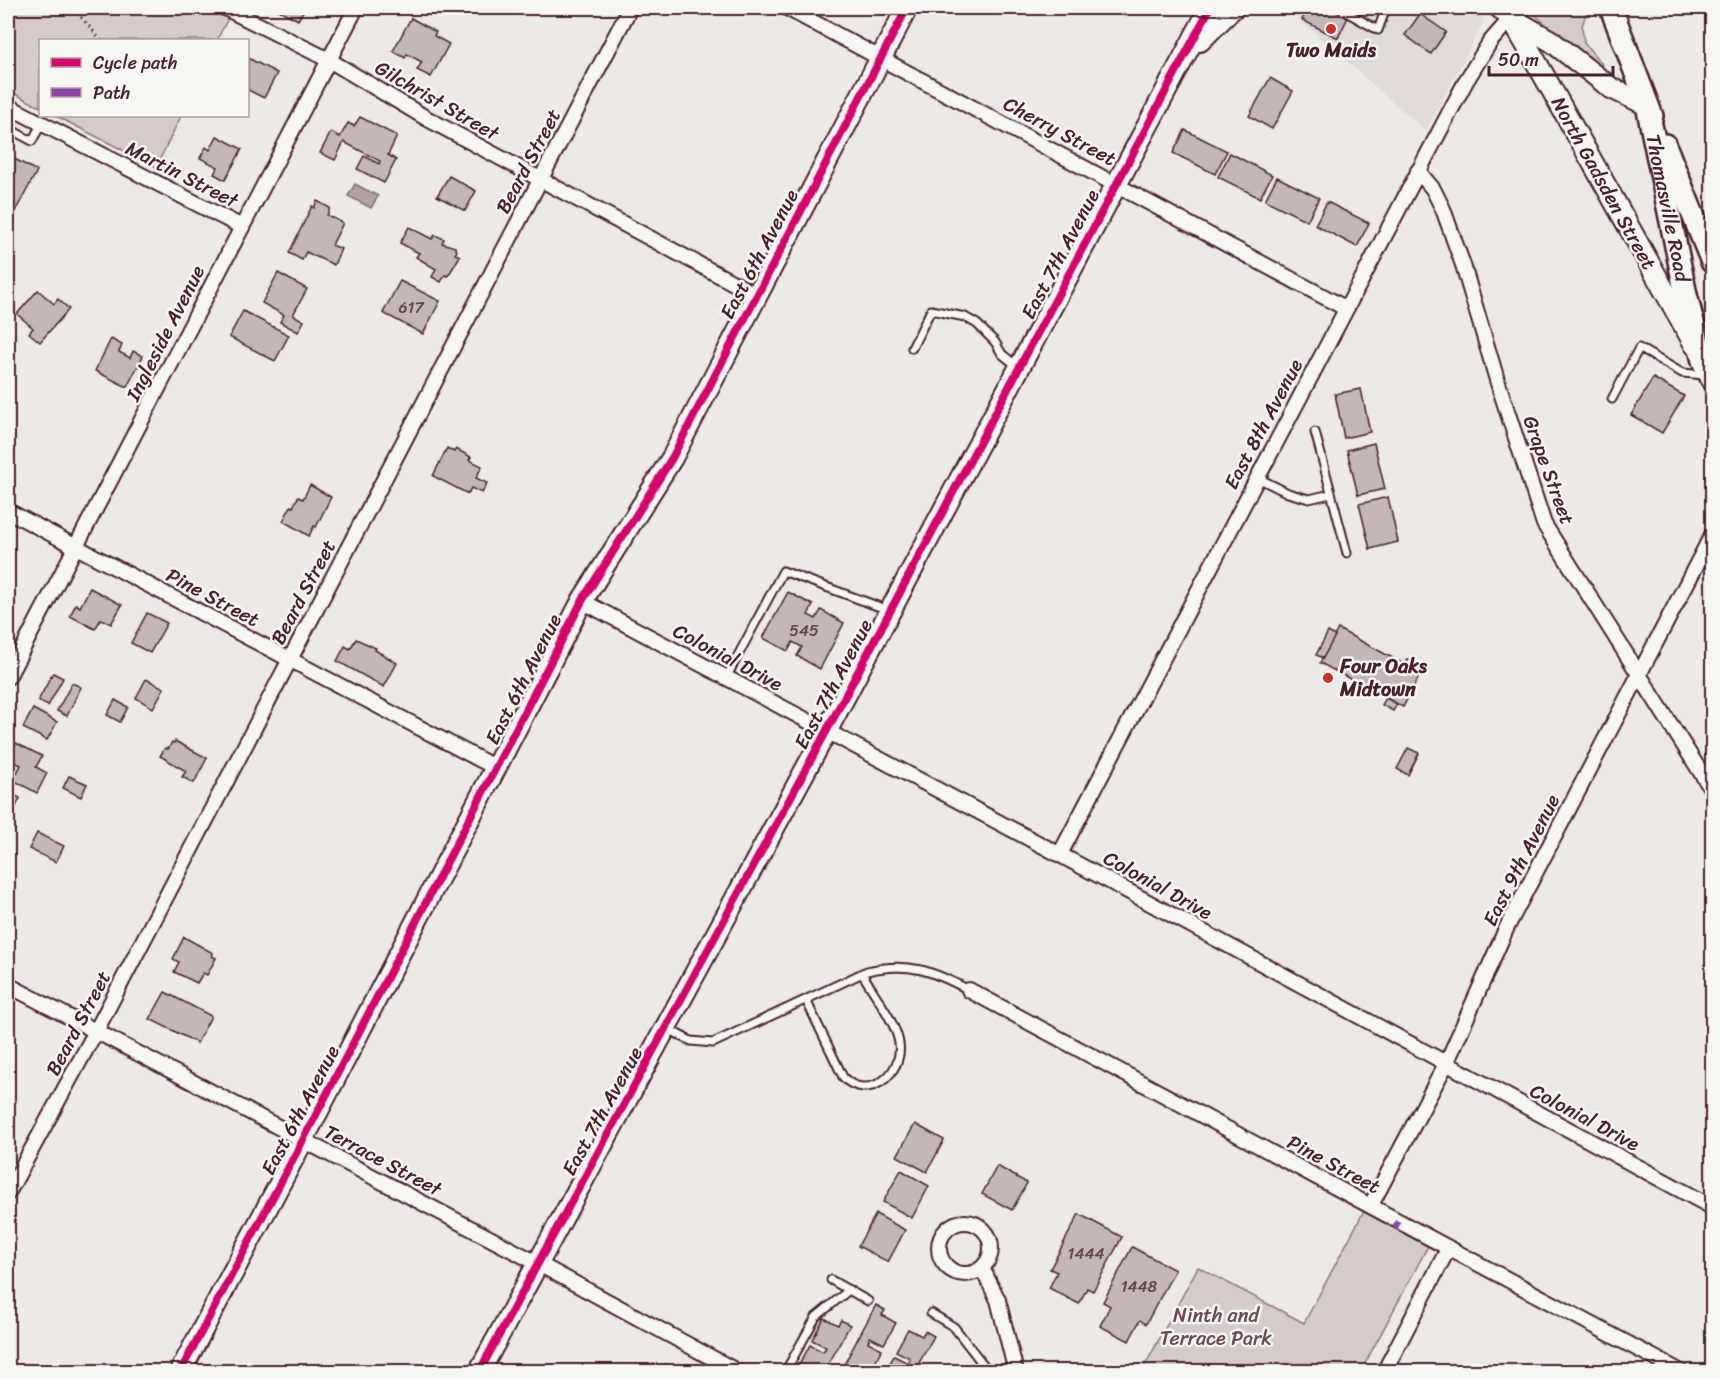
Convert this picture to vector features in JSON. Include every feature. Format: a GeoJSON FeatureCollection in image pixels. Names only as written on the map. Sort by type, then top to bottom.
{"type":"FeatureCollection","features":[{"type":"Feature","properties":{"kind":"main road","name":"Thomasville Road"},"geometry":{"type":"LineString","coordinates":[[1611,8],[1647,105],[1713,262]]}},
{"type":"Feature","properties":{"kind":"main road","name":"Thomasville Road"},"geometry":{"type":"LineString","coordinates":[[1647,105],[1683,279],[1709,372]]}},
{"type":"Feature","properties":{"kind":"street","name":"Gilchrist Street"},"geometry":{"type":"LineString","coordinates":[[225,8],[329,60],[426,118],[756,295]]}},
{"type":"Feature","properties":{"kind":"street","name":"Ingleside Avenue"},"geometry":{"type":"LineString","coordinates":[[8,677],[356,8]]}},
{"type":"Feature","properties":{"kind":"street","name":"Beard Street"},"geometry":{"type":"LineString","coordinates":[[8,1193],[96,1031],[630,8]]}},
{"type":"Feature","properties":{"kind":"street","name":"Cherry Street"},"geometry":{"type":"LineString","coordinates":[[787,8],[1345,308]]}},
{"type":"Feature","properties":{"kind":"street","name":"East 6th Avenue"},"geometry":{"type":"LineString","coordinates":[[180,1371],[303,1140],[582,601],[672,458],[907,8]]}},
{"type":"Feature","properties":{"kind":"street","name":"East 7th Avenue"},"geometry":{"type":"LineString","coordinates":[[479,1371],[826,732],[1210,8]]}},
{"type":"Feature","properties":{"kind":"street","name":"East 7th Avenue"},"geometry":{"type":"LineString","coordinates":[[1183,61],[1204,35],[1233,8]]}},
{"type":"Feature","properties":{"kind":"street"},"geometry":{"type":"LineString","coordinates":[[1506,13],[1551,41],[1611,88],[1647,105]]}},
{"type":"Feature","properties":{"kind":"street","name":"East 8th Avenue"},"geometry":{"type":"LineString","coordinates":[[1060,854],[1345,308],[1466,81],[1506,13]]}},
{"type":"Feature","properties":{"kind":"street","name":"North Gadsden Street"},"geometry":{"type":"LineString","coordinates":[[1506,13],[1593,161],[1709,372]]}},
{"type":"Feature","properties":{"kind":"street","name":"Martin Street"},"geometry":{"type":"LineString","coordinates":[[8,106],[242,227]]}},
{"type":"Feature","properties":{"kind":"street","name":"Grape Street"},"geometry":{"type":"LineString","coordinates":[[1418,171],[1433,189],[1443,209],[1460,256],[1544,524],[1713,790]]}},
{"type":"Feature","properties":{"kind":"street","name":"Pine Street"},"geometry":{"type":"LineString","coordinates":[[8,512],[496,768]]}},
{"type":"Feature","properties":{"kind":"street","name":"East 9th Avenue"},"geometry":{"type":"LineString","coordinates":[[1371,1205],[1446,1064],[1507,927],[1713,535]]}},
{"type":"Feature","properties":{"kind":"street","name":"Colonial Drive"},"geometry":{"type":"LineString","coordinates":[[582,601],[1060,854],[1713,1207]]}},
{"type":"Feature","properties":{"kind":"street","name":"Terrace Street"},"geometry":{"type":"LineString","coordinates":[[8,985],[537,1263],[733,1370]]}},
{"type":"Feature","properties":{"kind":"street","name":"Pine Street"},"geometry":{"type":"LineString","coordinates":[[969,990],[1371,1205],[1448,1249],[1681,1371]]}},
{"type":"Feature","properties":{"kind":"street"},"geometry":{"type":"LineString","coordinates":[[1384,1371],[1448,1249]]}},
{"type":"Feature","properties":{"kind":"street"},"geometry":{"type":"LineString","coordinates":[[982,1268],[998,1300],[1016,1371]]}},
{"type":"Feature","properties":{"kind":"lane"},"geometry":{"type":"LineString","coordinates":[[1339,8],[1378,30],[1386,8]]}},
{"type":"Feature","properties":{"kind":"lane"},"geometry":{"type":"LineString","coordinates":[[8,128],[32,141],[42,123]]}},
{"type":"Feature","properties":{"kind":"lane"},"geometry":{"type":"LineString","coordinates":[[912,348],[932,310],[965,317],[977,324],[995,342],[1002,354],[1019,367]]}},
{"type":"Feature","properties":{"kind":"lane"},"geometry":{"type":"LineString","coordinates":[[1612,399],[1639,348],[1682,373],[1709,372]]}},
{"type":"Feature","properties":{"kind":"lane"},"geometry":{"type":"LineString","coordinates":[[1315,432],[1347,553]]}},
{"type":"Feature","properties":{"kind":"lane"},"geometry":{"type":"LineString","coordinates":[[1257,477],[1288,493],[1308,499],[1331,494]]}},
{"type":"Feature","properties":{"kind":"lane"},"geometry":{"type":"LineString","coordinates":[[726,678],[783,571],[890,611]]}},
{"type":"Feature","properties":{"kind":"lane"},"geometry":{"type":"LineString","coordinates":[[666,1029],[692,1041],[713,1043],[862,973],[889,966],[919,968],[945,977],[969,990]]}},
{"type":"Feature","properties":{"kind":"lane"},"geometry":{"type":"LineString","coordinates":[[806,1000],[843,1077],[850,1085],[864,1089],[879,1084],[894,1070],[900,1056],[899,1042],[891,1023],[862,973]]}},
{"type":"Feature","properties":{"kind":"lane"},"geometry":{"type":"LineString","coordinates":[[831,1280],[868,1301]]}},
{"type":"Feature","properties":{"kind":"lane"},"geometry":{"type":"LineString","coordinates":[[785,1371],[816,1317],[849,1290]]}},
{"type":"Feature","properties":{"kind":"lane"},"geometry":{"type":"LineString","coordinates":[[931,1313],[954,1327],[989,1371]]}},
{"type":"Feature","properties":{"kind":"path"},"geometry":{"type":"LineString","coordinates":[[73,8],[100,39]]}},
{"type":"Feature","properties":{"kind":"shaded area"},"geometry":{"type":"Polygon","coordinates":[[[1286,8],[1477,8],[1484,21],[1426,131],[1286,8]]]}},
{"type":"Feature","properties":{"kind":"shaded area"},"geometry":{"type":"Polygon","coordinates":[[[355,184],[378,196],[371,208],[348,196],[355,184]]]}},
{"type":"Feature","properties":{"kind":"green space"},"geometry":{"type":"Polygon","coordinates":[[[8,8],[233,8],[218,39],[39,39],[39,106],[8,90],[8,8]]]}},
{"type":"Feature","properties":{"kind":"green space"},"geometry":{"type":"Polygon","coordinates":[[[1527,8],[1588,8],[1582,26],[1584,43],[1602,64],[1598,69],[1527,8]]]}},
{"type":"Feature","properties":{"kind":"green space"},"geometry":{"type":"Polygon","coordinates":[[[58,117],[181,117],[156,167],[58,117]]]}},
{"type":"Feature","properties":{"kind":"green space","name":"Ninth and Terrace Park"},"geometry":{"type":"Polygon","coordinates":[[[1364,1211],[1428,1246],[1361,1371],[1142,1371],[1198,1267],[1304,1323],[1364,1211]]]}},
{"type":"Feature","properties":{"kind":"building"},"geometry":{"type":"Polygon","coordinates":[[[275,8],[305,8],[298,20],[275,8]]]}},
{"type":"Feature","properties":{"kind":"building","name":"Two Maids"},"geometry":{"type":"Polygon","coordinates":[[[1308,8],[1332,8],[1349,15],[1338,38],[1302,20],[1308,8]]]}},
{"type":"Feature","properties":{"kind":"building"},"geometry":{"type":"Polygon","coordinates":[[[1420,14],[1446,32],[1431,54],[1405,35],[1420,14]]]}},
{"type":"Feature","properties":{"kind":"building"},"geometry":{"type":"Polygon","coordinates":[[[411,18],[436,32],[434,36],[449,44],[431,77],[417,70],[422,62],[407,54],[405,58],[393,51],[411,18]]]}},
{"type":"Feature","properties":{"kind":"building"},"geometry":{"type":"Polygon","coordinates":[[[249,59],[277,73],[264,98],[249,90],[249,59]]]}},
{"type":"Feature","properties":{"kind":"building"},"geometry":{"type":"Polygon","coordinates":[[[1270,78],[1293,91],[1272,129],[1249,116],[1270,78]]]}},
{"type":"Feature","properties":{"kind":"building"},"geometry":{"type":"Polygon","coordinates":[[[360,117],[397,136],[388,155],[396,160],[384,183],[357,169],[364,156],[379,164],[380,161],[344,142],[335,160],[320,153],[331,132],[340,137],[348,123],[354,126],[360,117]]]}},
{"type":"Feature","properties":{"kind":"building"},"geometry":{"type":"Polygon","coordinates":[[[1185,130],[1227,151],[1215,174],[1173,153],[1185,130]]]}},
{"type":"Feature","properties":{"kind":"building"},"geometry":{"type":"Polygon","coordinates":[[[217,136],[242,149],[225,180],[214,174],[218,167],[200,158],[206,147],[210,150],[217,136]]]}},
{"type":"Feature","properties":{"kind":"building"},"geometry":{"type":"Polygon","coordinates":[[[1230,153],[1272,175],[1260,198],[1218,177],[1230,153]]]}},
{"type":"Feature","properties":{"kind":"building"},"geometry":{"type":"Polygon","coordinates":[[[9,156],[37,171],[15,212],[8,208],[9,156]]]}},
{"type":"Feature","properties":{"kind":"building"},"geometry":{"type":"Polygon","coordinates":[[[449,176],[476,191],[465,211],[437,196],[449,176]]]}},
{"type":"Feature","properties":{"kind":"building"},"geometry":{"type":"Polygon","coordinates":[[[1277,177],[1319,198],[1307,221],[1265,200],[1277,177]]]}},
{"type":"Feature","properties":{"kind":"building"},"geometry":{"type":"Polygon","coordinates":[[[317,201],[330,208],[327,215],[343,223],[332,245],[341,249],[334,265],[306,252],[302,260],[289,253],[312,206],[314,208],[317,201]]]}},
{"type":"Feature","properties":{"kind":"building"},"geometry":{"type":"Polygon","coordinates":[[[1327,202],[1369,223],[1357,247],[1315,225],[1327,202]]]}},
{"type":"Feature","properties":{"kind":"building"},"geometry":{"type":"Polygon","coordinates":[[[409,227],[432,239],[435,235],[444,239],[442,243],[455,247],[457,251],[455,254],[460,256],[448,276],[445,275],[441,282],[432,277],[436,269],[416,257],[419,253],[400,243],[409,227]]]}},
{"type":"Feature","properties":{"kind":"building"},"geometry":{"type":"Polygon","coordinates":[[[278,273],[307,289],[293,315],[304,321],[298,332],[280,322],[284,315],[262,303],[278,273]]]}},
{"type":"Feature","properties":{"kind":"building"},"geometry":{"type":"Polygon","coordinates":[[[400,281],[440,301],[423,334],[383,313],[400,281]]]}},
{"type":"Feature","properties":{"kind":"building"},"geometry":{"type":"Polygon","coordinates":[[[38,290],[54,304],[58,299],[69,309],[40,342],[29,333],[33,328],[17,314],[38,290]]]}},
{"type":"Feature","properties":{"kind":"building"},"geometry":{"type":"Polygon","coordinates":[[[243,311],[289,335],[275,361],[229,337],[243,311]]]}},
{"type":"Feature","properties":{"kind":"building"},"geometry":{"type":"Polygon","coordinates":[[[111,339],[122,345],[119,352],[130,358],[133,351],[143,356],[127,387],[95,371],[111,339]]]}},
{"type":"Feature","properties":{"kind":"building"},"geometry":{"type":"Polygon","coordinates":[[[1653,378],[1684,396],[1662,433],[1631,415],[1653,378]]]}},
{"type":"Feature","properties":{"kind":"building"},"geometry":{"type":"Polygon","coordinates":[[[1361,389],[1370,432],[1344,438],[1335,394],[1361,389]]]}},
{"type":"Feature","properties":{"kind":"building"},"geometry":{"type":"Polygon","coordinates":[[[1374,443],[1385,489],[1358,495],[1347,450],[1374,443]]]}},
{"type":"Feature","properties":{"kind":"building"},"geometry":{"type":"Polygon","coordinates":[[[447,448],[454,452],[456,449],[471,457],[469,460],[482,466],[476,478],[487,483],[482,493],[471,488],[468,494],[433,476],[447,448]]]}},
{"type":"Feature","properties":{"kind":"building"},"geometry":{"type":"Polygon","coordinates":[[[310,485],[331,497],[309,536],[283,521],[298,497],[303,499],[310,485]]]}},
{"type":"Feature","properties":{"kind":"building"},"geometry":{"type":"Polygon","coordinates":[[[1388,497],[1398,542],[1370,549],[1359,504],[1388,497]]]}},
{"type":"Feature","properties":{"kind":"building"},"geometry":{"type":"Polygon","coordinates":[[[90,588],[122,605],[111,624],[101,619],[95,629],[70,616],[76,604],[80,607],[90,588]]]}},
{"type":"Feature","properties":{"kind":"building"},"geometry":{"type":"Polygon","coordinates":[[[788,592],[813,605],[808,615],[816,619],[821,610],[844,623],[820,669],[797,656],[802,647],[793,642],[788,651],[763,638],[788,592]]]}},
{"type":"Feature","properties":{"kind":"building"},"geometry":{"type":"Polygon","coordinates":[[[147,613],[167,623],[150,653],[131,643],[147,613]]]}},
{"type":"Feature","properties":{"kind":"building"},"geometry":{"type":"Polygon","coordinates":[[[1338,629],[1421,673],[1403,707],[1320,663],[1338,629]]]}},
{"type":"Feature","properties":{"kind":"building"},"geometry":{"type":"Polygon","coordinates":[[[1328,632],[1335,636],[1323,658],[1316,655],[1328,632]]]}},
{"type":"Feature","properties":{"kind":"building"},"geometry":{"type":"Polygon","coordinates":[[[356,639],[376,648],[375,650],[397,663],[384,687],[337,661],[345,646],[350,649],[356,639]]]}},
{"type":"Feature","properties":{"kind":"building"},"geometry":{"type":"Polygon","coordinates":[[[1408,659],[1424,667],[1421,673],[1405,665],[1408,659]]]}},
{"type":"Feature","properties":{"kind":"building"},"geometry":{"type":"Polygon","coordinates":[[[53,673],[63,678],[48,706],[38,701],[53,673]]]}},
{"type":"Feature","properties":{"kind":"building"},"geometry":{"type":"Polygon","coordinates":[[[146,679],[164,688],[153,708],[136,698],[146,679]]]}},
{"type":"Feature","properties":{"kind":"building"},"geometry":{"type":"Polygon","coordinates":[[[72,683],[81,687],[67,716],[57,711],[72,683]]]}},
{"type":"Feature","properties":{"kind":"building"},"geometry":{"type":"Polygon","coordinates":[[[1386,698],[1397,704],[1393,711],[1382,705],[1386,698]]]}},
{"type":"Feature","properties":{"kind":"building"},"geometry":{"type":"Polygon","coordinates":[[[115,700],[128,707],[120,722],[107,715],[115,700]]]}},
{"type":"Feature","properties":{"kind":"building"},"geometry":{"type":"Polygon","coordinates":[[[33,709],[57,722],[47,740],[23,728],[33,709]]]}},
{"type":"Feature","properties":{"kind":"building"},"geometry":{"type":"Polygon","coordinates":[[[175,741],[207,758],[194,783],[182,777],[186,771],[160,756],[165,748],[168,749],[175,741]]]}},
{"type":"Feature","properties":{"kind":"building"},"geometry":{"type":"Polygon","coordinates":[[[16,743],[42,756],[36,767],[47,773],[37,793],[13,780],[21,765],[8,759],[16,743]]]}},
{"type":"Feature","properties":{"kind":"building"},"geometry":{"type":"Polygon","coordinates":[[[1408,748],[1419,753],[1408,775],[1397,769],[1408,748]]]}},
{"type":"Feature","properties":{"kind":"building"},"geometry":{"type":"Polygon","coordinates":[[[69,776],[87,784],[81,797],[63,788],[69,776]]]}},
{"type":"Feature","properties":{"kind":"building"},"geometry":{"type":"Polygon","coordinates":[[[8,792],[20,798],[8,824],[8,792]]]}},
{"type":"Feature","properties":{"kind":"building"},"geometry":{"type":"Polygon","coordinates":[[[37,833],[64,846],[56,862],[29,849],[37,833]]]}},
{"type":"Feature","properties":{"kind":"building"},"geometry":{"type":"Polygon","coordinates":[[[184,937],[213,953],[212,956],[216,958],[207,975],[203,973],[197,983],[174,972],[179,962],[173,959],[184,937]]]}},
{"type":"Feature","properties":{"kind":"building"},"geometry":{"type":"Polygon","coordinates":[[[165,992],[211,1016],[197,1043],[150,1019],[165,992]]]}},
{"type":"Feature","properties":{"kind":"building"},"geometry":{"type":"Polygon","coordinates":[[[915,1124],[944,1140],[927,1172],[897,1156],[915,1124]]]}},
{"type":"Feature","properties":{"kind":"building"},"geometry":{"type":"Polygon","coordinates":[[[997,1166],[1027,1183],[1012,1210],[982,1194],[997,1166]]]}},
{"type":"Feature","properties":{"kind":"building"},"geometry":{"type":"Polygon","coordinates":[[[901,1170],[929,1186],[912,1218],[883,1202],[901,1170]]]}},
{"type":"Feature","properties":{"kind":"building"},"geometry":{"type":"Polygon","coordinates":[[[876,1214],[905,1230],[888,1262],[858,1246],[876,1214]]]}},
{"type":"Feature","properties":{"kind":"building"},"geometry":{"type":"Polygon","coordinates":[[[1079,1214],[1122,1237],[1093,1291],[1087,1288],[1079,1304],[1049,1288],[1057,1272],[1050,1269],[1079,1214]]]}},
{"type":"Feature","properties":{"kind":"building"},"geometry":{"type":"Polygon","coordinates":[[[1132,1247],[1175,1270],[1146,1324],[1140,1320],[1129,1341],[1100,1326],[1110,1306],[1103,1302],[1132,1247]]]}},
{"type":"Feature","properties":{"kind":"building"},"geometry":{"type":"Polygon","coordinates":[[[876,1305],[885,1310],[882,1315],[896,1323],[884,1344],[870,1337],[868,1342],[882,1349],[870,1371],[856,1364],[854,1369],[859,1372],[840,1372],[876,1305]]]}},
{"type":"Feature","properties":{"kind":"building"},"geometry":{"type":"Polygon","coordinates":[[[824,1318],[838,1325],[841,1320],[850,1325],[824,1372],[806,1372],[798,1367],[810,1345],[823,1352],[826,1347],[812,1340],[824,1318]]]}},
{"type":"Feature","properties":{"kind":"building"},"geometry":{"type":"Polygon","coordinates":[[[908,1329],[922,1336],[925,1331],[934,1336],[914,1372],[885,1372],[894,1356],[908,1363],[910,1358],[896,1351],[908,1329]]]}},
{"type":"Feature","properties":{"kind":"building"},"geometry":{"type":"Polygon","coordinates":[[[666,1364],[680,1372],[662,1372],[666,1364]]]}},
{"type":"Feature","properties":{"kind":"marked path"},"geometry":{"type":"LineString","coordinates":[[1395,1228],[1398,1221]]}},
{"type":"Feature","properties":{"kind":"cycle path"},"geometry":{"type":"LineString","coordinates":[[180,1372],[303,1140],[582,601],[672,458],[907,8]]}},
{"type":"Feature","properties":{"kind":"cycle path"},"geometry":{"type":"LineString","coordinates":[[479,1372],[826,732],[1210,8]]}},
{"type":"Feature","properties":{"kind":"place","name":"Two Maids"},"geometry":{"type":"Point","coordinates":[1331,29]}},
{"type":"Feature","properties":{"kind":"place","name":"Four Oaks Midtown"},"geometry":{"type":"Point","coordinates":[1328,678]}}]}
